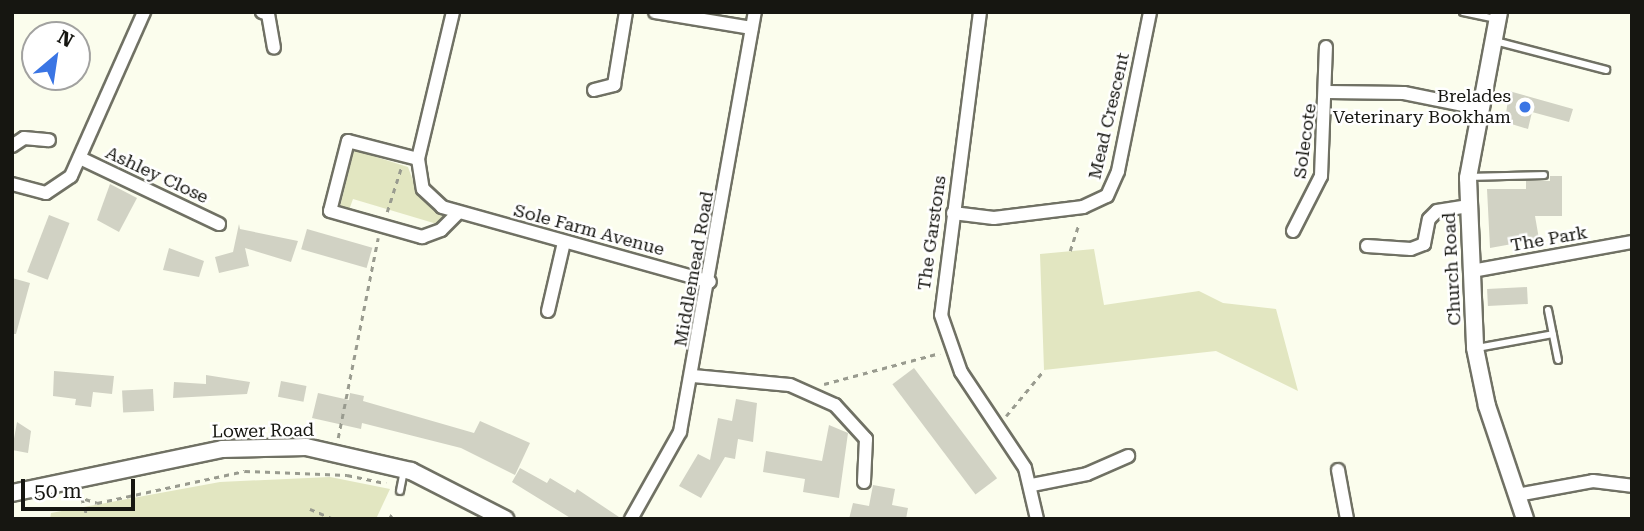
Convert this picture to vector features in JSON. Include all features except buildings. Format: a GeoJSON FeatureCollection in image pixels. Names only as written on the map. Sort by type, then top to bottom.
{"type":"FeatureCollection","features":[{"type":"Feature","properties":{"kind":"street"},"geometry":{"type":"LineString","coordinates":[[12,184],[47,193],[71,176],[144,12]]}},
{"type":"Feature","properties":{"kind":"street"},"geometry":{"type":"LineString","coordinates":[[262,12],[268,14],[274,47]]}},
{"type":"Feature","properties":{"kind":"street","name":"Sole Farm Avenue"},"geometry":{"type":"LineString","coordinates":[[453,12],[418,159],[423,189],[442,207],[710,282]]}},
{"type":"Feature","properties":{"kind":"street"},"geometry":{"type":"LineString","coordinates":[[594,90],[614,85],[626,12]]}},
{"type":"Feature","properties":{"kind":"street"},"geometry":{"type":"LineString","coordinates":[[655,12],[752,27]]}},
{"type":"Feature","properties":{"kind":"street","name":"Middlemead Road"},"geometry":{"type":"LineString","coordinates":[[631,519],[680,432],[710,282],[755,12]]}},
{"type":"Feature","properties":{"kind":"street","name":"The Garstons"},"geometry":{"type":"LineString","coordinates":[[980,12],[940,298],[950,350],[998,424],[1032,485],[1037,519]]}},
{"type":"Feature","properties":{"kind":"street","name":"Mead Crescent"},"geometry":{"type":"LineString","coordinates":[[953,213],[994,218],[1084,206],[1107,195],[1115,183],[1150,12]]}},
{"type":"Feature","properties":{"kind":"street","name":"Church Road"},"geometry":{"type":"LineString","coordinates":[[1498,16],[1478,108],[1468,177],[1475,348],[1487,405],[1525,519]]}},
{"type":"Feature","properties":{"kind":"street","name":"Solecote"},"geometry":{"type":"LineString","coordinates":[[1293,231],[1321,176],[1328,92],[1326,47]]}},
{"type":"Feature","properties":{"kind":"street","name":"Solecote"},"geometry":{"type":"LineString","coordinates":[[1328,92],[1404,93],[1478,108]]}},
{"type":"Feature","properties":{"kind":"street"},"geometry":{"type":"LineString","coordinates":[[12,146],[24,138],[49,141]]}},
{"type":"Feature","properties":{"kind":"street"},"geometry":{"type":"LineString","coordinates":[[418,159],[348,141],[330,211],[422,237],[441,230],[459,212]]}},
{"type":"Feature","properties":{"kind":"street","name":"Ashley Close"},"geometry":{"type":"LineString","coordinates":[[80,158],[219,224]]}},
{"type":"Feature","properties":{"kind":"street"},"geometry":{"type":"LineString","coordinates":[[1367,246],[1411,249],[1424,244],[1429,219],[1437,211],[1469,206]]}},
{"type":"Feature","properties":{"kind":"street"},"geometry":{"type":"LineString","coordinates":[[548,311],[564,242]]}},
{"type":"Feature","properties":{"kind":"street","name":"The Park"},"geometry":{"type":"LineString","coordinates":[[1472,271],[1632,242]]}},
{"type":"Feature","properties":{"kind":"street"},"geometry":{"type":"LineString","coordinates":[[692,376],[767,381],[809,392],[859,427],[868,455],[864,482]]}},
{"type":"Feature","properties":{"kind":"street","name":"Lower Road"},"geometry":{"type":"LineString","coordinates":[[12,493],[222,449],[306,447],[405,470],[505,519]]}},
{"type":"Feature","properties":{"kind":"street"},"geometry":{"type":"LineString","coordinates":[[1032,485],[1087,474],[1128,456]]}},
{"type":"Feature","properties":{"kind":"street"},"geometry":{"type":"LineString","coordinates":[[1338,470],[1347,519]]}},
{"type":"Feature","properties":{"kind":"street"},"geometry":{"type":"LineString","coordinates":[[1517,495],[1593,481],[1632,486]]}},
{"type":"Feature","properties":{"kind":"lane"},"geometry":{"type":"LineString","coordinates":[[1463,12],[1498,16]]}},
{"type":"Feature","properties":{"kind":"lane"},"geometry":{"type":"LineString","coordinates":[[1493,40],[1606,70]]}},
{"type":"Feature","properties":{"kind":"lane"},"geometry":{"type":"LineString","coordinates":[[1468,177],[1544,176]]}},
{"type":"Feature","properties":{"kind":"lane"},"geometry":{"type":"LineString","coordinates":[[1548,310],[1558,360]]}},
{"type":"Feature","properties":{"kind":"lane"},"geometry":{"type":"LineString","coordinates":[[1475,348],[1553,334]]}},
{"type":"Feature","properties":{"kind":"lane"},"geometry":{"type":"LineString","coordinates":[[400,488],[405,470]]}},
{"type":"Feature","properties":{"kind":"path"},"geometry":{"type":"LineString","coordinates":[[337,444],[382,227],[405,156]]}},
{"type":"Feature","properties":{"kind":"path"},"geometry":{"type":"LineString","coordinates":[[1070,251],[1084,206]]}},
{"type":"Feature","properties":{"kind":"path"},"geometry":{"type":"LineString","coordinates":[[809,392],[950,350]]}},
{"type":"Feature","properties":{"kind":"path"},"geometry":{"type":"LineString","coordinates":[[998,424],[1044,370]]}},
{"type":"Feature","properties":{"kind":"path"},"geometry":{"type":"LineString","coordinates":[[97,503],[245,471],[347,475],[400,488]]}},
{"type":"Feature","properties":{"kind":"path"},"geometry":{"type":"LineString","coordinates":[[82,498],[88,519]]}},
{"type":"Feature","properties":{"kind":"path"},"geometry":{"type":"LineString","coordinates":[[310,509],[334,519]]}},
{"type":"Feature","properties":{"kind":"path"},"geometry":{"type":"LineString","coordinates":[[389,519],[392,514]]}},
{"type":"Feature","properties":{"kind":"green space"},"geometry":{"type":"Polygon","coordinates":[[[354,150],[408,167],[419,197],[443,215],[437,224],[353,199],[349,210],[340,207],[354,150]]]}},
{"type":"Feature","properties":{"kind":"green space"},"geometry":{"type":"Polygon","coordinates":[[[1094,249],[1104,305],[1199,291],[1223,303],[1276,309],[1298,391],[1216,351],[1044,370],[1040,254],[1094,249]]]}},
{"type":"Feature","properties":{"kind":"green space"},"geometry":{"type":"Polygon","coordinates":[[[330,477],[390,489],[376,519],[50,519],[51,513],[220,482],[330,477]]]}},
{"type":"Feature","properties":{"kind":"place","name":"Brelades Veterinary Bookham"},"geometry":{"type":"Point","coordinates":[1525,107]}}]}
